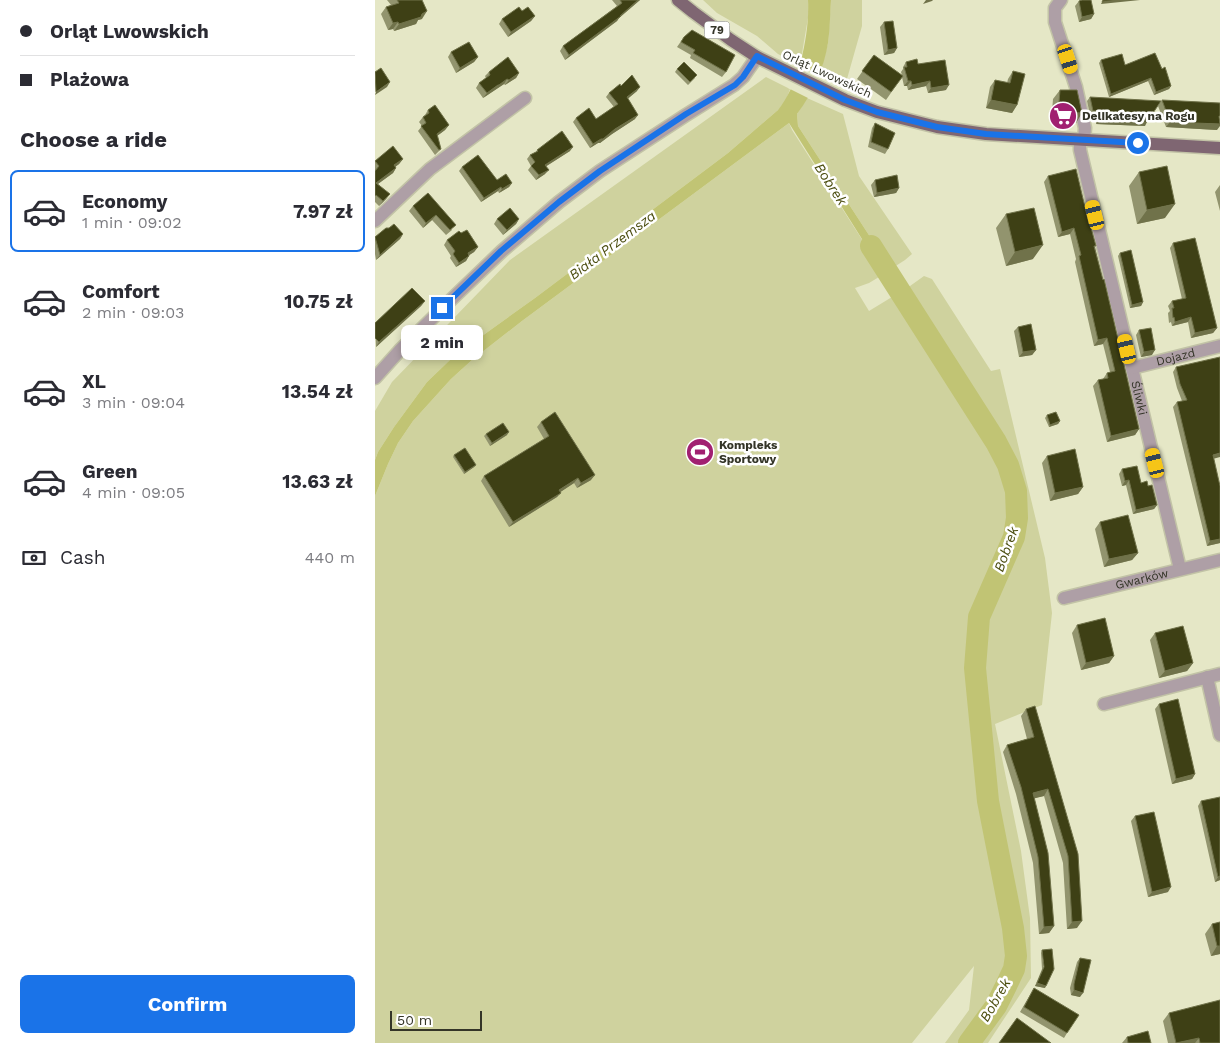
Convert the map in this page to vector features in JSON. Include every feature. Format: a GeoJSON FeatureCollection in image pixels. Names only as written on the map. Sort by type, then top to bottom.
{"type":"FeatureCollection","features":[{"type":"Feature","properties":{"kind":"main road","name":"Orląt Lwowskich"},"geometry":{"type":"LineString","coordinates":[[678,0],[731,40],[757,56],[845,100],[877,112],[937,127],[986,134],[1220,148]]}},
{"type":"Feature","properties":{"kind":"street","name":"Śliwki"},"geometry":{"type":"LineString","coordinates":[[1061,0],[1055,8],[1055,22],[1076,87],[1085,128],[1080,150],[1181,569]]}},
{"type":"Feature","properties":{"kind":"street"},"geometry":{"type":"LineString","coordinates":[[375,378],[401,349],[501,251],[559,202],[600,171],[686,114],[735,85],[743,77],[757,56]]}},
{"type":"Feature","properties":{"kind":"street"},"geometry":{"type":"LineString","coordinates":[[375,221],[430,170],[525,98]]}},
{"type":"Feature","properties":{"kind":"street","name":"Dojazd"},"geometry":{"type":"LineString","coordinates":[[1132,368],[1220,346]]}},
{"type":"Feature","properties":{"kind":"street","name":"Gwarków"},"geometry":{"type":"LineString","coordinates":[[1063,598],[1220,560]]}},
{"type":"Feature","properties":{"kind":"street"},"geometry":{"type":"LineString","coordinates":[[1104,704],[1220,674]]}},
{"type":"Feature","properties":{"kind":"street"},"geometry":{"type":"LineString","coordinates":[[1207,677],[1220,735]]}},
{"type":"Feature","properties":{"kind":"shaded area"},"geometry":{"type":"Polygon","coordinates":[[[703,0],[808,0],[809,12],[800,65],[778,54],[757,36],[717,13],[703,0]]]}},
{"type":"Feature","properties":{"kind":"shaded area"},"geometry":{"type":"Polygon","coordinates":[[[831,0],[862,0],[862,26],[845,86],[820,74],[828,43],[831,0]]]}},
{"type":"Feature","properties":{"kind":"shaded area"},"geometry":{"type":"Polygon","coordinates":[[[766,77],[790,89],[785,103],[778,110],[728,153],[451,359],[427,382],[394,427],[375,460],[375,411],[392,382],[510,260],[766,77]]]}},
{"type":"Feature","properties":{"kind":"shaded area"},"geometry":{"type":"Polygon","coordinates":[[[807,98],[843,114],[859,176],[912,254],[891,269],[798,126],[797,114],[807,98]]]}},
{"type":"Feature","properties":{"kind":"shaded area"},"geometry":{"type":"Polygon","coordinates":[[[789,123],[884,274],[869,283],[855,288],[869,311],[924,276],[932,279],[991,371],[1000,369],[1045,558],[1052,613],[1042,705],[995,724],[1021,851],[1030,918],[1031,978],[988,1043],[945,1043],[969,1010],[974,966],[912,1043],[375,1043],[375,496],[388,464],[398,443],[413,421],[451,379],[472,360],[789,123]]]}},
{"type":"Feature","properties":{"kind":"water","name":"Biała Przemsza"},"geometry":{"type":"Polygon","coordinates":[[[808,0],[831,0],[829,32],[821,71],[808,98],[797,114],[798,126],[891,269],[884,274],[789,123],[472,360],[451,379],[413,421],[398,443],[375,496],[375,460],[378,452],[427,382],[451,359],[728,153],[778,110],[792,87],[802,58],[807,28],[808,0]]]}},
{"type":"Feature","properties":{"kind":"pier"},"geometry":{"type":"Polygon","coordinates":[[[798,64],[822,75],[810,99],[788,88],[798,64]]]}},
{"type":"Feature","properties":{"kind":"building"},"geometry":{"type":"Polygon","coordinates":[[[397,0],[422,0],[427,11],[421,17],[399,24],[398,22],[393,23],[386,7],[399,3],[397,0]]]}},
{"type":"Feature","properties":{"kind":"building"},"geometry":{"type":"Polygon","coordinates":[[[620,0],[638,0],[621,16],[569,55],[563,46],[622,3],[620,0]]]}},
{"type":"Feature","properties":{"kind":"building"},"geometry":{"type":"Polygon","coordinates":[[[1091,0],[1094,14],[1082,17],[1079,1],[1091,0]]]}},
{"type":"Feature","properties":{"kind":"building"},"geometry":{"type":"Polygon","coordinates":[[[1103,0],[1119,0],[1102,2],[1103,0]]]}},
{"type":"Feature","properties":{"kind":"building"},"geometry":{"type":"Polygon","coordinates":[[[519,7],[522,11],[528,7],[535,16],[511,32],[502,19],[519,7]]]}},
{"type":"Feature","properties":{"kind":"building"},"geometry":{"type":"Polygon","coordinates":[[[893,21],[897,48],[888,50],[884,22],[893,21]]]}},
{"type":"Feature","properties":{"kind":"building"},"geometry":{"type":"Polygon","coordinates":[[[692,30],[735,55],[726,72],[693,53],[695,50],[681,42],[692,30]]]}},
{"type":"Feature","properties":{"kind":"building"},"geometry":{"type":"Polygon","coordinates":[[[469,42],[478,57],[460,68],[451,52],[469,42]]]}},
{"type":"Feature","properties":{"kind":"building"},"geometry":{"type":"Polygon","coordinates":[[[1155,53],[1162,69],[1165,67],[1171,86],[1156,92],[1151,78],[1111,94],[1101,60],[1122,54],[1125,65],[1155,53]]]}},
{"type":"Feature","properties":{"kind":"building"},"geometry":{"type":"Polygon","coordinates":[[[874,55],[903,76],[891,92],[862,71],[874,55]]]}},
{"type":"Feature","properties":{"kind":"building"},"geometry":{"type":"Polygon","coordinates":[[[508,57],[519,73],[487,93],[479,83],[490,75],[489,72],[508,57]]]}},
{"type":"Feature","properties":{"kind":"building"},"geometry":{"type":"Polygon","coordinates":[[[917,59],[918,64],[945,60],[949,85],[931,88],[930,81],[912,85],[911,81],[908,81],[904,67],[907,67],[906,62],[917,59]]]}},
{"type":"Feature","properties":{"kind":"building"},"geometry":{"type":"Polygon","coordinates":[[[684,62],[697,75],[690,82],[677,69],[684,62]]]}},
{"type":"Feature","properties":{"kind":"building"},"geometry":{"type":"Polygon","coordinates":[[[381,68],[390,82],[376,92],[375,72],[381,68]]]}},
{"type":"Feature","properties":{"kind":"building"},"geometry":{"type":"Polygon","coordinates":[[[1013,71],[1025,74],[1017,105],[991,100],[995,80],[1010,83],[1013,71]]]}},
{"type":"Feature","properties":{"kind":"building"},"geometry":{"type":"Polygon","coordinates":[[[632,75],[640,87],[627,97],[638,115],[593,144],[576,118],[589,108],[596,119],[618,104],[609,93],[620,84],[621,86],[632,75]]]}},
{"type":"Feature","properties":{"kind":"building"},"geometry":{"type":"Polygon","coordinates":[[[1060,90],[1077,90],[1082,113],[1060,112],[1060,90]]]}},
{"type":"Feature","properties":{"kind":"building"},"geometry":{"type":"Polygon","coordinates":[[[1090,97],[1161,101],[1147,122],[1099,121],[1099,111],[1093,111],[1090,97]]]}},
{"type":"Feature","properties":{"kind":"building"},"geometry":{"type":"Polygon","coordinates":[[[1162,100],[1220,103],[1220,124],[1170,122],[1162,100]]]}},
{"type":"Feature","properties":{"kind":"building"},"geometry":{"type":"Polygon","coordinates":[[[435,105],[449,125],[437,134],[441,149],[439,150],[421,126],[426,123],[423,117],[435,105]]]}},
{"type":"Feature","properties":{"kind":"building"},"geometry":{"type":"Polygon","coordinates":[[[875,123],[895,133],[888,149],[871,142],[875,123]]]}},
{"type":"Feature","properties":{"kind":"building"},"geometry":{"type":"Polygon","coordinates":[[[562,131],[573,147],[545,165],[549,170],[539,175],[531,166],[535,162],[530,155],[538,151],[562,131]]]}},
{"type":"Feature","properties":{"kind":"building"},"geometry":{"type":"Polygon","coordinates":[[[393,146],[403,159],[394,165],[396,168],[376,183],[390,194],[383,201],[375,196],[375,171],[379,166],[375,161],[393,146]]]}},
{"type":"Feature","properties":{"kind":"building"},"geometry":{"type":"Polygon","coordinates":[[[478,155],[497,180],[506,174],[512,183],[502,189],[501,187],[484,198],[462,167],[478,155]]]}},
{"type":"Feature","properties":{"kind":"building"},"geometry":{"type":"Polygon","coordinates":[[[1167,166],[1175,204],[1147,210],[1139,172],[1167,166]]]}},
{"type":"Feature","properties":{"kind":"building"},"geometry":{"type":"Polygon","coordinates":[[[1076,169],[1139,429],[1111,436],[1098,380],[1108,378],[1107,373],[1115,371],[1107,338],[1098,340],[1074,228],[1062,232],[1048,176],[1076,169]]]}},
{"type":"Feature","properties":{"kind":"building"},"geometry":{"type":"Polygon","coordinates":[[[897,175],[899,188],[877,193],[875,180],[897,175]]]}},
{"type":"Feature","properties":{"kind":"building"},"geometry":{"type":"Polygon","coordinates":[[[428,193],[456,225],[450,230],[436,215],[426,223],[413,206],[428,193]]]}},
{"type":"Feature","properties":{"kind":"building"},"geometry":{"type":"Polygon","coordinates":[[[510,208],[519,219],[507,230],[497,219],[510,208]]]}},
{"type":"Feature","properties":{"kind":"building"},"geometry":{"type":"Polygon","coordinates":[[[1034,208],[1043,245],[1015,252],[1006,214],[1034,208]]]}},
{"type":"Feature","properties":{"kind":"building"},"geometry":{"type":"Polygon","coordinates":[[[394,224],[403,234],[380,255],[375,237],[394,224]]]}},
{"type":"Feature","properties":{"kind":"building"},"geometry":{"type":"Polygon","coordinates":[[[467,230],[478,247],[468,253],[469,256],[459,263],[453,254],[455,251],[447,240],[459,231],[461,233],[467,230]]]}},
{"type":"Feature","properties":{"kind":"building"},"geometry":{"type":"Polygon","coordinates":[[[1195,238],[1217,328],[1195,333],[1191,317],[1175,322],[1172,301],[1186,298],[1173,243],[1195,238]]]}},
{"type":"Feature","properties":{"kind":"building"},"geometry":{"type":"Polygon","coordinates":[[[1131,250],[1143,302],[1132,305],[1120,253],[1131,250]]]}},
{"type":"Feature","properties":{"kind":"building"},"geometry":{"type":"Polygon","coordinates":[[[412,288],[425,301],[379,342],[375,338],[375,323],[412,288]]]}},
{"type":"Feature","properties":{"kind":"building"},"geometry":{"type":"Polygon","coordinates":[[[1031,324],[1036,350],[1023,352],[1018,327],[1031,324]]]}},
{"type":"Feature","properties":{"kind":"building"},"geometry":{"type":"Polygon","coordinates":[[[1151,328],[1155,350],[1144,352],[1139,330],[1151,328]]]}},
{"type":"Feature","properties":{"kind":"building"},"geometry":{"type":"Polygon","coordinates":[[[1220,357],[1220,453],[1213,455],[1220,486],[1220,539],[1210,541],[1177,402],[1187,400],[1180,384],[1176,367],[1220,357]]]}},
{"type":"Feature","properties":{"kind":"building"},"geometry":{"type":"Polygon","coordinates":[[[555,412],[595,475],[581,483],[578,478],[559,490],[561,493],[513,522],[484,476],[549,436],[541,422],[555,412]]]}},
{"type":"Feature","properties":{"kind":"building"},"geometry":{"type":"Polygon","coordinates":[[[1056,412],[1060,421],[1050,425],[1047,415],[1056,412]]]}},
{"type":"Feature","properties":{"kind":"building"},"geometry":{"type":"Polygon","coordinates":[[[503,423],[509,432],[492,443],[486,434],[503,423]]]}},
{"type":"Feature","properties":{"kind":"building"},"geometry":{"type":"Polygon","coordinates":[[[465,448],[476,465],[465,472],[454,455],[465,448]]]}},
{"type":"Feature","properties":{"kind":"building"},"geometry":{"type":"Polygon","coordinates":[[[1075,449],[1083,487],[1055,493],[1047,456],[1075,449]]]}},
{"type":"Feature","properties":{"kind":"building"},"geometry":{"type":"Polygon","coordinates":[[[1137,466],[1141,483],[1147,481],[1148,486],[1152,485],[1157,505],[1136,510],[1129,480],[1125,481],[1122,469],[1137,466]]]}},
{"type":"Feature","properties":{"kind":"building"},"geometry":{"type":"Polygon","coordinates":[[[1128,515],[1138,553],[1109,559],[1100,522],[1128,515]]]}},
{"type":"Feature","properties":{"kind":"building"},"geometry":{"type":"Polygon","coordinates":[[[1105,618],[1114,656],[1086,663],[1077,625],[1105,618]]]}},
{"type":"Feature","properties":{"kind":"building"},"geometry":{"type":"Polygon","coordinates":[[[1183,626],[1193,663],[1165,671],[1155,633],[1183,626]]]}},
{"type":"Feature","properties":{"kind":"building"},"geometry":{"type":"Polygon","coordinates":[[[1178,699],[1195,774],[1176,779],[1159,704],[1178,699]]]}},
{"type":"Feature","properties":{"kind":"building"},"geometry":{"type":"Polygon","coordinates":[[[1035,706],[1078,854],[1082,921],[1072,922],[1068,856],[1048,789],[1033,793],[1048,853],[1054,926],[1044,927],[1038,857],[1021,787],[1007,745],[1034,737],[1026,709],[1035,706]]]}},
{"type":"Feature","properties":{"kind":"building"},"geometry":{"type":"Polygon","coordinates":[[[1220,797],[1220,876],[1218,877],[1201,801],[1220,797]]]}},
{"type":"Feature","properties":{"kind":"building"},"geometry":{"type":"Polygon","coordinates":[[[1154,812],[1171,887],[1152,892],[1135,816],[1154,812]]]}},
{"type":"Feature","properties":{"kind":"building"},"geometry":{"type":"Polygon","coordinates":[[[1220,922],[1220,946],[1217,946],[1212,924],[1220,922]]]}},
{"type":"Feature","properties":{"kind":"building"},"geometry":{"type":"Polygon","coordinates":[[[1052,949],[1054,969],[1046,986],[1037,983],[1044,967],[1042,950],[1052,949]]]}},
{"type":"Feature","properties":{"kind":"building"},"geometry":{"type":"Polygon","coordinates":[[[1080,958],[1091,960],[1083,993],[1074,990],[1080,958]]]}},
{"type":"Feature","properties":{"kind":"building"},"geometry":{"type":"Polygon","coordinates":[[[1034,988],[1079,1015],[1067,1033],[1024,1007],[1034,988]]]}},
{"type":"Feature","properties":{"kind":"building"},"geometry":{"type":"Polygon","coordinates":[[[1220,1000],[1220,1043],[1200,1043],[1199,1038],[1176,1043],[1169,1013],[1220,1000]]]}},
{"type":"Feature","properties":{"kind":"building"},"geometry":{"type":"Polygon","coordinates":[[[1017,1018],[1051,1043],[999,1043],[1017,1018]]]}},
{"type":"Feature","properties":{"kind":"building"},"geometry":{"type":"Polygon","coordinates":[[[1148,1031],[1151,1043],[1128,1043],[1127,1037],[1148,1031]]]}},
{"type":"Feature","properties":{"kind":"waterway","name":"Bobrek"},"geometry":{"type":"LineString","coordinates":[[871,246],[996,442],[1008,465],[1016,491],[1017,518],[1014,537],[979,617],[975,668],[988,801],[1013,928],[1016,956],[1014,969],[996,1006],[969,1043]]}},
{"type":"Feature","properties":{"kind":"place","name":"Delikatesy na Rogu"},"geometry":{"type":"Point","coordinates":[1063,116]}},
{"type":"Feature","properties":{"kind":"place","name":"Kompleks Sportowy"},"geometry":{"type":"Point","coordinates":[700,452]}},
{"type":"Feature","properties":{"kind":"route"},"geometry":{"type":"LineString","coordinates":[[442,308],[501,251],[559,202],[600,171],[686,114],[735,85],[743,77],[757,56],[845,100],[877,112],[915,122],[958,131],[986,134],[1138,143]]}}]}
